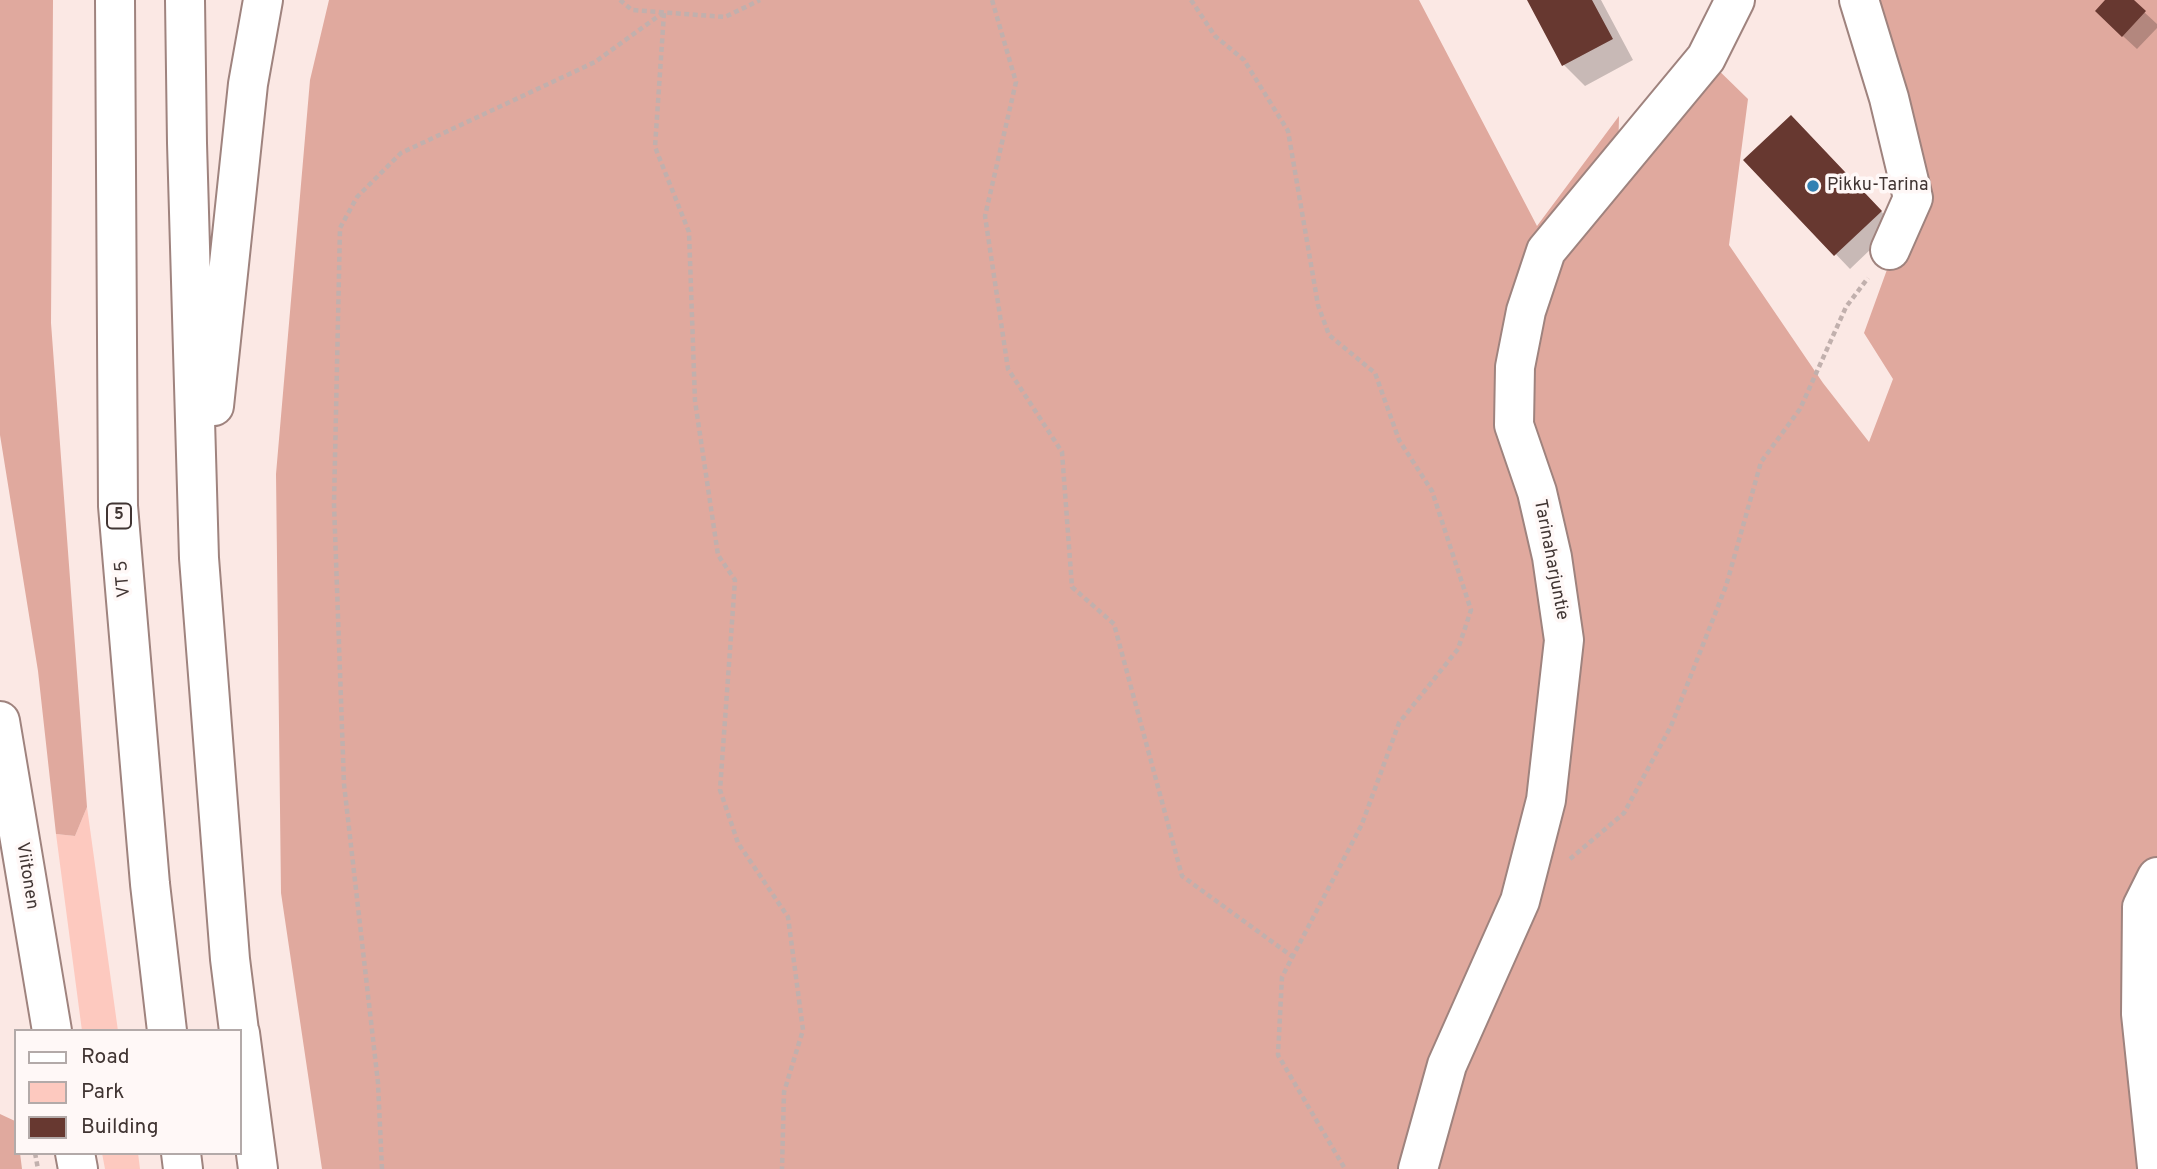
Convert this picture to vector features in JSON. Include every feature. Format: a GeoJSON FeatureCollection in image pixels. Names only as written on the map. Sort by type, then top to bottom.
{"type":"FeatureCollection","features":[{"type":"Feature","properties":{"kind":"main road","name":"VT 5"},"geometry":{"type":"LineString","coordinates":[[115,0],[118,506],[150,884],[167,1029]]}},
{"type":"Feature","properties":{"kind":"main road"},"geometry":{"type":"LineString","coordinates":[[186,0],[198,558],[230,959],[240,1029]]}},
{"type":"Feature","properties":{"kind":"main road"},"geometry":{"type":"LineString","coordinates":[[198,558],[248,84],[263,0]]}},
{"type":"Feature","properties":{"kind":"main road","name":"Tarinaharjuntie"},"geometry":{"type":"LineString","coordinates":[[1418,1169],[1447,1065],[1520,901],[1546,800],[1564,640],[1552,557],[1537,492],[1514,425],[1515,367],[1526,311],[1546,251],[1706,58],[1735,0]]}},
{"type":"Feature","properties":{"kind":"main road"},"geometry":{"type":"LineString","coordinates":[[1859,0],[1889,98],[1913,198],[1890,250]]}},
{"type":"Feature","properties":{"kind":"main road","name":"Viitonen"},"geometry":{"type":"LineString","coordinates":[[0,721],[52,1029]]}},
{"type":"Feature","properties":{"kind":"main road"},"geometry":{"type":"LineString","coordinates":[[2157,877],[2142,907],[2141,1000],[2157,1167]]}},
{"type":"Feature","properties":{"kind":"main road"},"geometry":{"type":"LineString","coordinates":[[242,1047],[258,1169]]}},
{"type":"Feature","properties":{"kind":"path"},"geometry":{"type":"LineString","coordinates":[[620,0],[632,10],[725,17],[760,0]]}},
{"type":"Feature","properties":{"kind":"path"},"geometry":{"type":"LineString","coordinates":[[992,0],[1016,82],[985,216],[1008,369],[1062,452],[1072,587],[1114,624],[1182,876],[1293,957]]}},
{"type":"Feature","properties":{"kind":"path"},"geometry":{"type":"LineString","coordinates":[[1191,0],[1215,36],[1244,60],[1288,131],[1318,304],[1329,335],[1375,373],[1399,440],[1432,491],[1471,610],[1458,649],[1399,723],[1362,824],[1282,977],[1278,1055],[1345,1169]]}},
{"type":"Feature","properties":{"kind":"path"},"geometry":{"type":"LineString","coordinates":[[382,1169],[378,1083],[344,784],[334,504],[340,228],[357,197],[401,153],[596,62],[664,12]]}},
{"type":"Feature","properties":{"kind":"path"},"geometry":{"type":"LineString","coordinates":[[664,12],[655,147],[689,232],[695,401],[718,555],[735,580],[720,790],[738,843],[788,917],[803,1030],[785,1092],[782,1169]]}},
{"type":"Feature","properties":{"kind":"path"},"geometry":{"type":"LineString","coordinates":[[1562,866],[1624,813],[1671,726],[1726,586],[1761,462],[1800,408],[1846,307],[1890,250]]}},
{"type":"Feature","properties":{"kind":"green space"},"geometry":{"type":"Polygon","coordinates":[[[87,807],[118,1029],[82,1029],[56,834],[75,836],[87,807]]]}},
{"type":"Feature","properties":{"kind":"green space"},"geometry":{"type":"Polygon","coordinates":[[[102,1155],[138,1155],[140,1169],[105,1169],[102,1155]]]}},
{"type":"Feature","properties":{"kind":"shaded area"},"geometry":{"type":"Polygon","coordinates":[[[0,0],[53,0],[51,323],[87,807],[75,836],[56,834],[38,671],[0,435],[0,0]]]}},
{"type":"Feature","properties":{"kind":"shaded area"},"geometry":{"type":"Polygon","coordinates":[[[329,0],[1419,0],[1537,226],[1619,116],[1618,163],[1706,58],[1748,99],[1729,245],[1823,383],[1869,442],[1893,379],[1864,333],[1913,198],[1859,0],[2157,0],[2157,1169],[322,1169],[281,893],[276,474],[310,80],[329,0]]]}},
{"type":"Feature","properties":{"kind":"shaded area"},"geometry":{"type":"Polygon","coordinates":[[[0,1114],[14,1121],[14,1155],[20,1155],[22,1169],[0,1169],[0,1114]]]}},
{"type":"Feature","properties":{"kind":"building"},"geometry":{"type":"Polygon","coordinates":[[[1527,0],[1592,0],[1613,39],[1562,66],[1527,0]]]}},
{"type":"Feature","properties":{"kind":"building"},"geometry":{"type":"Polygon","coordinates":[[[2105,0],[2134,0],[2146,11],[2122,37],[2095,11],[2105,0]]]}},
{"type":"Feature","properties":{"kind":"building","name":"Pikku-Tarina"},"geometry":{"type":"Polygon","coordinates":[[[1791,115],[1882,211],[1834,256],[1743,160],[1791,115]]]}},
{"type":"Feature","properties":{"kind":"place","name":"Pikku-Tarina"},"geometry":{"type":"Point","coordinates":[1813,186]}}]}
